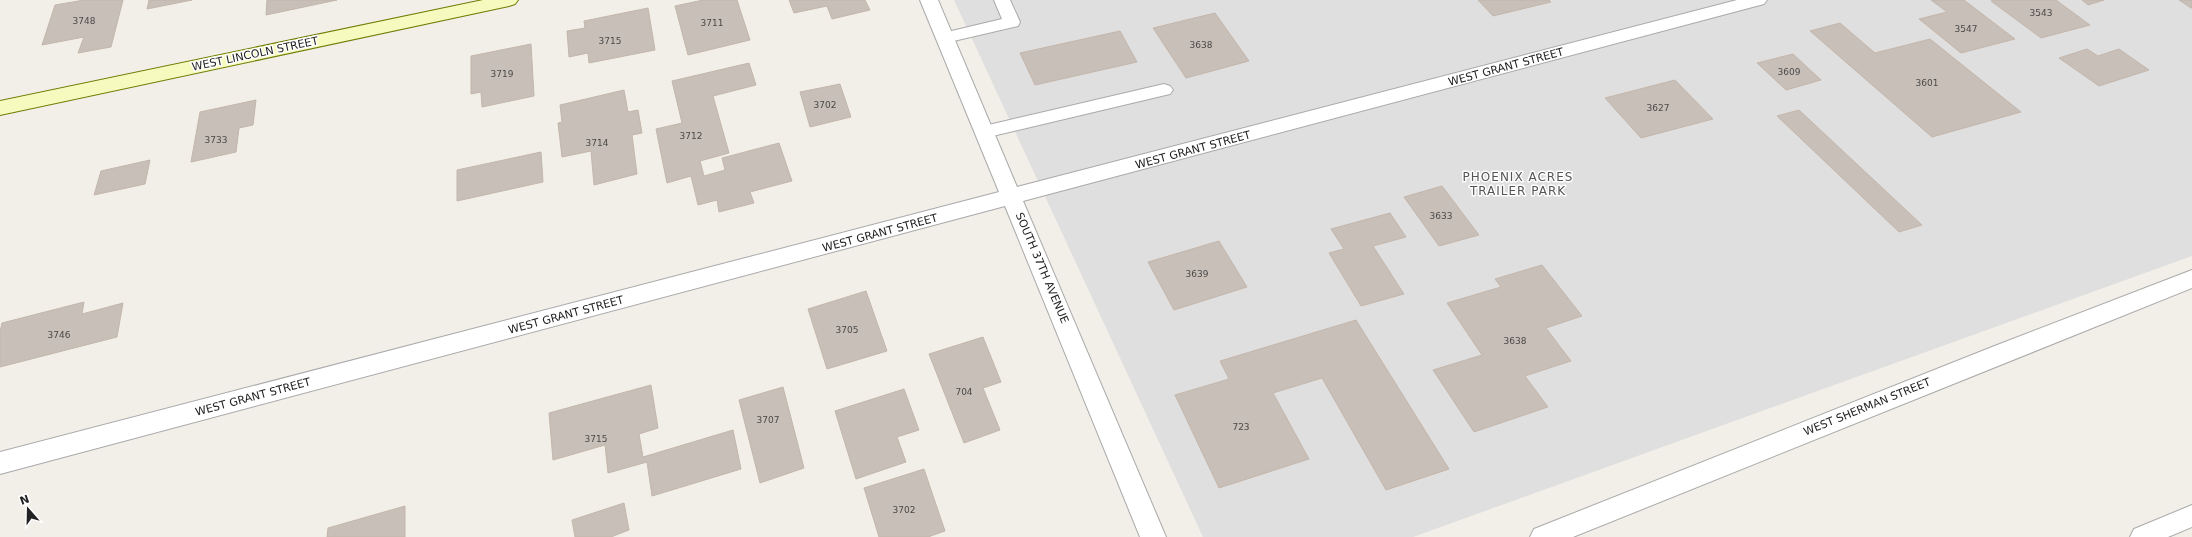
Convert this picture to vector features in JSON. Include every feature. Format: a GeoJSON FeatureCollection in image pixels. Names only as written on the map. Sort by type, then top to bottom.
{"type":"FeatureCollection","features":[{"type":"Feature","properties":{"kind":"street","name":"WEST LINCOLN STREET"},"geometry":{"type":"LineString","coordinates":[[0,108],[510,0]]}},
{"type":"Feature","properties":{"kind":"street","name":"SOUTH 37TH AVENUE"},"geometry":{"type":"LineString","coordinates":[[929,0],[1153,537]]}},
{"type":"Feature","properties":{"kind":"street","name":"WEST GRANT STREET"},"geometry":{"type":"LineString","coordinates":[[0,463],[1012,198],[1758,0]]}},
{"type":"Feature","properties":{"kind":"street","name":"WEST SHERMAN STREET"},"geometry":{"type":"LineString","coordinates":[[1543,537],[2000,354],[2192,279]]}},
{"type":"Feature","properties":{"kind":"lane"},"geometry":{"type":"LineString","coordinates":[[945,38],[1012,22],[1002,0]]}},
{"type":"Feature","properties":{"kind":"lane"},"geometry":{"type":"LineString","coordinates":[[984,132],[1164,90]]}},
{"type":"Feature","properties":{"kind":"lane"},"geometry":{"type":"LineString","coordinates":[[2142,537],[2192,516]]}},
{"type":"Feature","properties":{"kind":"shaded area"},"geometry":{"type":"Polygon","coordinates":[[[954,0],[2192,0],[2192,256],[1413,537],[1203,537],[954,0]]]}},
{"type":"Feature","properties":{"kind":"building"},"geometry":{"type":"Polygon","coordinates":[[[84,0],[123,0],[111,47],[78,53],[84,37],[42,45],[55,5],[84,0]]]}},
{"type":"Feature","properties":{"kind":"building"},"geometry":{"type":"Polygon","coordinates":[[[149,0],[192,0],[147,9],[149,0]]]}},
{"type":"Feature","properties":{"kind":"building"},"geometry":{"type":"Polygon","coordinates":[[[267,0],[337,0],[266,15],[267,0]]]}},
{"type":"Feature","properties":{"kind":"building"},"geometry":{"type":"Polygon","coordinates":[[[703,0],[737,0],[750,40],[688,55],[675,6],[703,0]]]}},
{"type":"Feature","properties":{"kind":"building"},"geometry":{"type":"Polygon","coordinates":[[[789,0],[865,0],[870,10],[832,19],[827,6],[794,13],[789,0]]]}},
{"type":"Feature","properties":{"kind":"building"},"geometry":{"type":"Polygon","coordinates":[[[1478,0],[1549,0],[1551,2],[1493,16],[1478,0]]]}},
{"type":"Feature","properties":{"kind":"building"},"geometry":{"type":"Polygon","coordinates":[[[1931,0],[1964,0],[2015,39],[1961,53],[1919,19],[1947,12],[1931,0]]]}},
{"type":"Feature","properties":{"kind":"building"},"geometry":{"type":"Polygon","coordinates":[[[2056,0],[2090,25],[2041,38],[1991,1],[2056,0]]]}},
{"type":"Feature","properties":{"kind":"building"},"geometry":{"type":"Polygon","coordinates":[[[2082,0],[2104,0],[2088,5],[2082,0]]]}},
{"type":"Feature","properties":{"kind":"building"},"geometry":{"type":"Polygon","coordinates":[[[2179,0],[2192,0],[2192,8],[2191,8],[2179,0]]]}},
{"type":"Feature","properties":{"kind":"building"},"geometry":{"type":"Polygon","coordinates":[[[648,8],[655,50],[589,63],[588,53],[569,57],[567,31],[585,28],[584,21],[648,8]]]}},
{"type":"Feature","properties":{"kind":"building"},"geometry":{"type":"Polygon","coordinates":[[[1215,13],[1249,61],[1186,78],[1153,28],[1215,13]]]}},
{"type":"Feature","properties":{"kind":"building"},"geometry":{"type":"Polygon","coordinates":[[[1840,23],[1875,53],[1930,39],[2021,112],[1932,137],[1810,31],[1840,23]]]}},
{"type":"Feature","properties":{"kind":"building"},"geometry":{"type":"Polygon","coordinates":[[[1120,31],[1137,62],[1035,85],[1020,53],[1120,31]]]}},
{"type":"Feature","properties":{"kind":"building"},"geometry":{"type":"Polygon","coordinates":[[[531,44],[534,96],[482,107],[481,92],[471,94],[471,56],[531,44]]]}},
{"type":"Feature","properties":{"kind":"building"},"geometry":{"type":"Polygon","coordinates":[[[2087,49],[2098,56],[2119,49],[2149,70],[2099,86],[2059,58],[2087,49]]]}},
{"type":"Feature","properties":{"kind":"building"},"geometry":{"type":"Polygon","coordinates":[[[1793,54],[1821,80],[1786,90],[1757,63],[1793,54]]]}},
{"type":"Feature","properties":{"kind":"building"},"geometry":{"type":"Polygon","coordinates":[[[749,63],[756,85],[713,96],[729,153],[700,161],[704,176],[725,170],[722,158],[779,143],[792,181],[750,192],[754,203],[719,212],[717,200],[698,205],[691,176],[667,183],[656,129],[682,123],[672,81],[749,63]]]}},
{"type":"Feature","properties":{"kind":"building"},"geometry":{"type":"Polygon","coordinates":[[[1675,80],[1713,119],[1641,138],[1605,98],[1675,80]]]}},
{"type":"Feature","properties":{"kind":"building"},"geometry":{"type":"Polygon","coordinates":[[[840,84],[851,117],[810,127],[800,92],[840,84]]]}},
{"type":"Feature","properties":{"kind":"building"},"geometry":{"type":"Polygon","coordinates":[[[624,90],[628,112],[638,110],[642,133],[632,135],[637,174],[594,185],[591,151],[562,157],[558,123],[562,122],[560,105],[624,90]]]}},
{"type":"Feature","properties":{"kind":"building"},"geometry":{"type":"Polygon","coordinates":[[[256,100],[253,125],[239,128],[236,152],[191,162],[200,112],[256,100]]]}},
{"type":"Feature","properties":{"kind":"building"},"geometry":{"type":"Polygon","coordinates":[[[1799,110],[1922,225],[1899,232],[1777,116],[1799,110]]]}},
{"type":"Feature","properties":{"kind":"building"},"geometry":{"type":"Polygon","coordinates":[[[541,152],[543,182],[457,201],[457,170],[541,152]]]}},
{"type":"Feature","properties":{"kind":"building"},"geometry":{"type":"Polygon","coordinates":[[[150,160],[145,184],[94,195],[101,171],[150,160]]]}},
{"type":"Feature","properties":{"kind":"building"},"geometry":{"type":"Polygon","coordinates":[[[1442,186],[1479,235],[1439,246],[1404,197],[1442,186]]]}},
{"type":"Feature","properties":{"kind":"building"},"geometry":{"type":"Polygon","coordinates":[[[1390,213],[1406,237],[1373,246],[1404,294],[1361,306],[1329,253],[1344,249],[1331,229],[1390,213]]]}},
{"type":"Feature","properties":{"kind":"building"},"geometry":{"type":"Polygon","coordinates":[[[1219,241],[1247,287],[1174,310],[1148,262],[1219,241]]]}},
{"type":"Feature","properties":{"kind":"building"},"geometry":{"type":"Polygon","coordinates":[[[1542,265],[1582,316],[1546,328],[1571,361],[1525,376],[1548,407],[1474,432],[1433,370],[1482,355],[1447,303],[1501,287],[1495,279],[1542,265]]]}},
{"type":"Feature","properties":{"kind":"building"},"geometry":{"type":"Polygon","coordinates":[[[866,291],[887,351],[827,369],[808,309],[866,291]]]}},
{"type":"Feature","properties":{"kind":"building"},"geometry":{"type":"Polygon","coordinates":[[[84,302],[82,314],[123,303],[117,337],[0,367],[0,332],[2,323],[84,302]]]}},
{"type":"Feature","properties":{"kind":"building"},"geometry":{"type":"Polygon","coordinates":[[[1356,320],[1449,469],[1386,490],[1322,378],[1273,393],[1309,459],[1219,488],[1175,395],[1229,379],[1220,361],[1356,320]]]}},
{"type":"Feature","properties":{"kind":"building"},"geometry":{"type":"Polygon","coordinates":[[[983,337],[1001,382],[983,388],[1000,430],[964,443],[929,354],[983,337]]]}},
{"type":"Feature","properties":{"kind":"building"},"geometry":{"type":"Polygon","coordinates":[[[651,385],[658,428],[639,434],[643,457],[733,430],[741,469],[652,496],[647,462],[608,473],[605,445],[553,460],[549,413],[651,385]]]}},
{"type":"Feature","properties":{"kind":"building"},"geometry":{"type":"Polygon","coordinates":[[[783,387],[804,468],[760,483],[739,400],[783,387]]]}},
{"type":"Feature","properties":{"kind":"building"},"geometry":{"type":"Polygon","coordinates":[[[904,389],[919,430],[897,437],[906,462],[856,479],[835,411],[904,389]]]}},
{"type":"Feature","properties":{"kind":"building"},"geometry":{"type":"Polygon","coordinates":[[[924,469],[945,531],[928,537],[879,537],[864,488],[924,469]]]}},
{"type":"Feature","properties":{"kind":"building"},"geometry":{"type":"Polygon","coordinates":[[[624,503],[629,530],[611,537],[575,537],[572,520],[624,503]]]}},
{"type":"Feature","properties":{"kind":"building"},"geometry":{"type":"Polygon","coordinates":[[[405,506],[405,537],[327,537],[328,528],[405,506]]]}},
{"type":"Feature","properties":{"kind":"district","name":"PHOENIX ACRES TRAILER PARK"},"geometry":{"type":"Point","coordinates":[1518,184]}}]}
